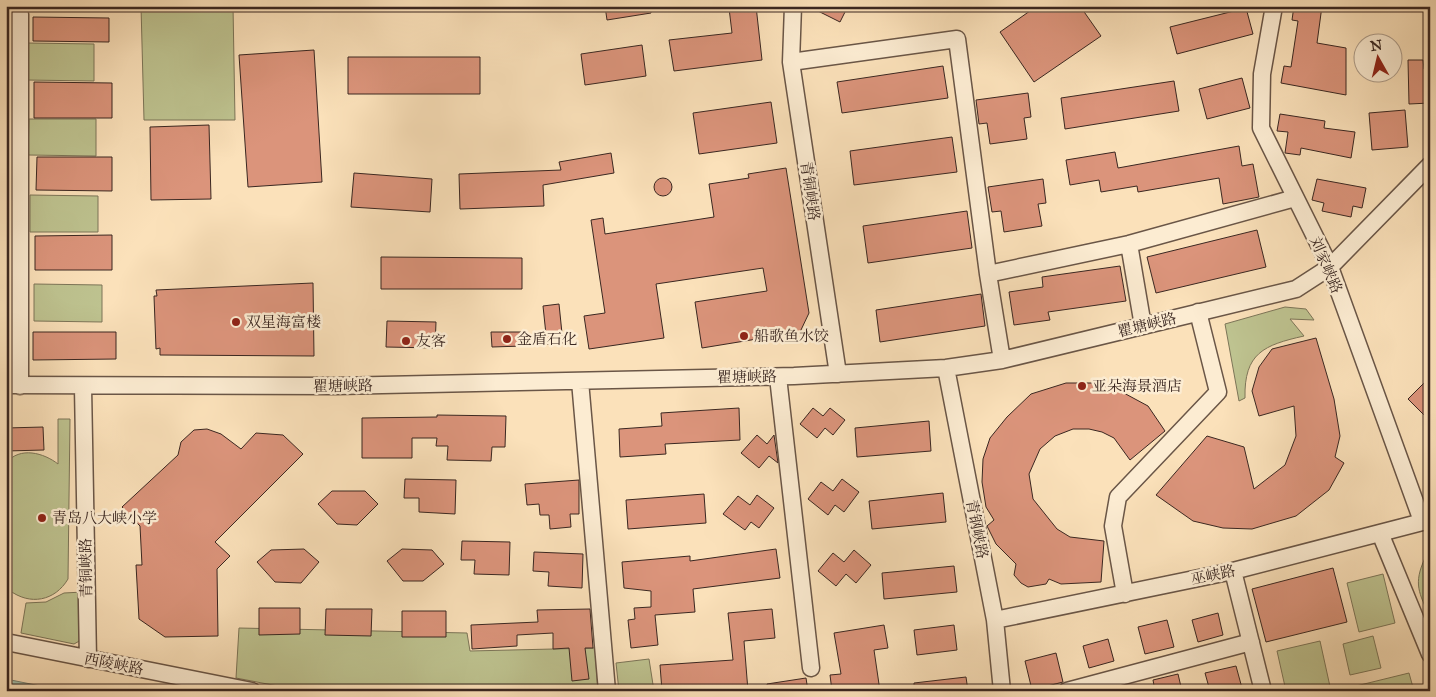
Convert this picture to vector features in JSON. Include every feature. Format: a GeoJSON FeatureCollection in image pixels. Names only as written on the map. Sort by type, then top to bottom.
{"type":"FeatureCollection","features":[{"type":"Feature","properties":{"kind":"street","name":"青铜峡路"},"geometry":{"type":"LineString","coordinates":[[793,6],[791,62],[838,374]]}},
{"type":"Feature","properties":{"kind":"street","name":"刘家峡路"},"geometry":{"type":"LineString","coordinates":[[1274,6],[1262,74],[1261,128],[1330,267],[1426,521]]}},
{"type":"Feature","properties":{"kind":"street"},"geometry":{"type":"LineString","coordinates":[[13,386],[20,14]]}},
{"type":"Feature","properties":{"kind":"street"},"geometry":{"type":"LineString","coordinates":[[791,62],[957,39],[988,274],[1002,360]]}},
{"type":"Feature","properties":{"kind":"street","name":"瞿塘峡路"},"geometry":{"type":"LineString","coordinates":[[13,386],[336,386],[778,377],[946,368],[1002,360],[1296,289],[1330,267],[1430,165]]}},
{"type":"Feature","properties":{"kind":"street"},"geometry":{"type":"LineString","coordinates":[[988,274],[1129,244],[1295,198]]}},
{"type":"Feature","properties":{"kind":"street"},"geometry":{"type":"LineString","coordinates":[[1129,244],[1143,326]]}},
{"type":"Feature","properties":{"kind":"street"},"geometry":{"type":"LineString","coordinates":[[1125,594],[1113,526],[1118,497],[1218,392],[1198,312]]}},
{"type":"Feature","properties":{"kind":"street","name":"青钢峡路"},"geometry":{"type":"LineString","coordinates":[[946,368],[994,620],[1002,691]]}},
{"type":"Feature","properties":{"kind":"street"},"geometry":{"type":"LineString","coordinates":[[778,377],[811,668]]}},
{"type":"Feature","properties":{"kind":"street"},"geometry":{"type":"LineString","coordinates":[[580,381],[606,691]]}},
{"type":"Feature","properties":{"kind":"street","name":"青铜峡路"},"geometry":{"type":"LineString","coordinates":[[83,387],[88,659]]}},
{"type":"Feature","properties":{"kind":"street","name":"巫峡路"},"geometry":{"type":"LineString","coordinates":[[994,620],[1233,571],[1426,521]]}},
{"type":"Feature","properties":{"kind":"street"},"geometry":{"type":"LineString","coordinates":[[1380,534],[1430,654]]}},
{"type":"Feature","properties":{"kind":"street"},"geometry":{"type":"LineString","coordinates":[[1233,571],[1263,691]]}},
{"type":"Feature","properties":{"kind":"street","name":"西陵峡路"},"geometry":{"type":"LineString","coordinates":[[6,642],[252,691]]}},
{"type":"Feature","properties":{"kind":"street"},"geometry":{"type":"LineString","coordinates":[[1067,691],[1251,642]]}},
{"type":"Feature","properties":{"kind":"green space"},"geometry":{"type":"Polygon","coordinates":[[[141,6],[233,6],[235,120],[144,120],[141,6]]]}},
{"type":"Feature","properties":{"kind":"green space"},"geometry":{"type":"Polygon","coordinates":[[[27,43],[94,44],[94,81],[26,80],[27,43]]]}},
{"type":"Feature","properties":{"kind":"green space"},"geometry":{"type":"Polygon","coordinates":[[[29,119],[96,119],[96,156],[28,155],[29,119]]]}},
{"type":"Feature","properties":{"kind":"green space"},"geometry":{"type":"Polygon","coordinates":[[[30,195],[98,196],[98,232],[30,232],[30,195]]]}},
{"type":"Feature","properties":{"kind":"green space"},"geometry":{"type":"Polygon","coordinates":[[[34,284],[102,285],[102,322],[34,321],[34,284]]]}},
{"type":"Feature","properties":{"kind":"green space"},"geometry":{"type":"Polygon","coordinates":[[[1285,307],[1306,309],[1314,320],[1290,319],[1304,336],[1278,343],[1259,354],[1248,371],[1245,398],[1239,401],[1225,324],[1285,307]]]}},
{"type":"Feature","properties":{"kind":"green space"},"geometry":{"type":"Polygon","coordinates":[[[58,419],[70,419],[68,579],[56,592],[41,599],[25,598],[9,590],[9,608],[6,608],[6,463],[18,454],[32,453],[39,454],[58,464],[58,419]]]}},
{"type":"Feature","properties":{"kind":"green space"},"geometry":{"type":"Polygon","coordinates":[[[1430,556],[1430,617],[1420,595],[1418,582],[1425,558],[1430,556]]]}},
{"type":"Feature","properties":{"kind":"green space"},"geometry":{"type":"Polygon","coordinates":[[[1383,574],[1395,623],[1359,632],[1347,583],[1383,574]]]}},
{"type":"Feature","properties":{"kind":"green space"},"geometry":{"type":"Polygon","coordinates":[[[83,592],[83,639],[74,644],[21,633],[26,603],[46,602],[64,593],[83,592]]]}},
{"type":"Feature","properties":{"kind":"green space"},"geometry":{"type":"Polygon","coordinates":[[[239,628],[467,633],[470,651],[595,648],[598,691],[304,691],[236,678],[239,628]]]}},
{"type":"Feature","properties":{"kind":"green space"},"geometry":{"type":"Polygon","coordinates":[[[1373,636],[1381,668],[1350,675],[1343,644],[1373,636]]]}},
{"type":"Feature","properties":{"kind":"green space"},"geometry":{"type":"Polygon","coordinates":[[[1320,641],[1331,691],[1286,691],[1277,651],[1320,641]]]}},
{"type":"Feature","properties":{"kind":"green space"},"geometry":{"type":"Polygon","coordinates":[[[649,659],[654,691],[619,691],[616,663],[649,659]]]}},
{"type":"Feature","properties":{"kind":"green space"},"geometry":{"type":"Polygon","coordinates":[[[1409,673],[1414,691],[1357,691],[1356,686],[1409,673]]]}},
{"type":"Feature","properties":{"kind":"shaded area"},"geometry":{"type":"Polygon","coordinates":[[[6,679],[65,691],[6,691],[6,679]]]}},
{"type":"Feature","properties":{"kind":"building"},"geometry":{"type":"Polygon","coordinates":[[[605,6],[651,6],[651,13],[607,20],[605,6]]]}},
{"type":"Feature","properties":{"kind":"building"},"geometry":{"type":"Polygon","coordinates":[[[756,6],[762,60],[674,71],[669,40],[732,33],[729,8],[756,6]]]}},
{"type":"Feature","properties":{"kind":"building"},"geometry":{"type":"Polygon","coordinates":[[[808,6],[848,6],[840,22],[808,6]]]}},
{"type":"Feature","properties":{"kind":"building"},"geometry":{"type":"Polygon","coordinates":[[[1037,6],[1080,6],[1101,36],[1034,82],[1000,32],[1037,6]]]}},
{"type":"Feature","properties":{"kind":"building"},"geometry":{"type":"Polygon","coordinates":[[[1294,6],[1322,6],[1317,43],[1346,48],[1346,95],[1281,83],[1284,66],[1291,67],[1298,21],[1292,20],[1294,6]]]}},
{"type":"Feature","properties":{"kind":"building"},"geometry":{"type":"Polygon","coordinates":[[[1246,8],[1253,34],[1177,54],[1170,27],[1246,8]]]}},
{"type":"Feature","properties":{"kind":"building"},"geometry":{"type":"Polygon","coordinates":[[[33,17],[109,18],[109,42],[33,41],[33,17]]]}},
{"type":"Feature","properties":{"kind":"building"},"geometry":{"type":"Polygon","coordinates":[[[642,45],[646,76],[585,85],[581,54],[642,45]]]}},
{"type":"Feature","properties":{"kind":"building"},"geometry":{"type":"Polygon","coordinates":[[[314,50],[322,182],[248,187],[239,55],[314,50]]]}},
{"type":"Feature","properties":{"kind":"building"},"geometry":{"type":"Polygon","coordinates":[[[348,57],[480,57],[480,94],[348,94],[348,57]]]}},
{"type":"Feature","properties":{"kind":"building"},"geometry":{"type":"Polygon","coordinates":[[[1408,60],[1423,60],[1424,69],[1430,69],[1430,103],[1409,104],[1408,60]]]}},
{"type":"Feature","properties":{"kind":"building"},"geometry":{"type":"Polygon","coordinates":[[[943,66],[948,98],[842,113],[837,82],[943,66]]]}},
{"type":"Feature","properties":{"kind":"building"},"geometry":{"type":"Polygon","coordinates":[[[1242,78],[1250,108],[1207,119],[1199,89],[1242,78]]]}},
{"type":"Feature","properties":{"kind":"building"},"geometry":{"type":"Polygon","coordinates":[[[1174,81],[1179,111],[1065,129],[1061,98],[1174,81]]]}},
{"type":"Feature","properties":{"kind":"building"},"geometry":{"type":"Polygon","coordinates":[[[34,82],[112,83],[112,118],[34,118],[34,82]]]}},
{"type":"Feature","properties":{"kind":"building"},"geometry":{"type":"Polygon","coordinates":[[[1028,93],[1031,117],[1024,118],[1027,139],[990,144],[987,123],[979,124],[976,100],[1028,93]]]}},
{"type":"Feature","properties":{"kind":"building"},"geometry":{"type":"Polygon","coordinates":[[[771,102],[777,143],[699,154],[693,113],[771,102]]]}},
{"type":"Feature","properties":{"kind":"building"},"geometry":{"type":"Polygon","coordinates":[[[1405,110],[1408,147],[1372,150],[1369,113],[1405,110]]]}},
{"type":"Feature","properties":{"kind":"building"},"geometry":{"type":"Polygon","coordinates":[[[1280,114],[1325,121],[1324,128],[1355,132],[1351,158],[1301,148],[1300,155],[1285,153],[1288,132],[1277,131],[1280,114]]]}},
{"type":"Feature","properties":{"kind":"building"},"geometry":{"type":"Polygon","coordinates":[[[209,125],[211,199],[151,200],[150,127],[209,125]]]}},
{"type":"Feature","properties":{"kind":"building"},"geometry":{"type":"Polygon","coordinates":[[[952,137],[957,172],[854,185],[850,151],[952,137]]]}},
{"type":"Feature","properties":{"kind":"building"},"geometry":{"type":"Polygon","coordinates":[[[1239,146],[1242,166],[1253,164],[1259,197],[1223,204],[1219,178],[1138,192],[1137,186],[1101,192],[1099,180],[1070,185],[1066,160],[1115,152],[1118,168],[1239,146]]]}},
{"type":"Feature","properties":{"kind":"building"},"geometry":{"type":"Polygon","coordinates":[[[611,153],[614,173],[543,185],[544,206],[460,209],[459,174],[561,170],[559,162],[611,153]]]}},
{"type":"Feature","properties":{"kind":"building"},"geometry":{"type":"Polygon","coordinates":[[[37,157],[112,157],[112,191],[36,190],[37,157]]]}},
{"type":"Feature","properties":{"kind":"building"},"geometry":{"type":"Polygon","coordinates":[[[786,168],[809,313],[800,332],[702,348],[695,302],[767,291],[763,268],[656,284],[664,338],[589,349],[584,316],[605,313],[591,220],[603,218],[605,234],[714,217],[709,184],[749,178],[748,174],[786,168]]]}},
{"type":"Feature","properties":{"kind":"building"},"geometry":{"type":"Polygon","coordinates":[[[354,173],[432,179],[430,212],[351,207],[354,173]]]}},
{"type":"Feature","properties":{"kind":"building"},"geometry":{"type":"Polygon","coordinates":[[[663,178],[669,181],[672,187],[669,193],[663,196],[657,193],[654,187],[657,181],[663,178]]]}},
{"type":"Feature","properties":{"kind":"building"},"geometry":{"type":"Polygon","coordinates":[[[1043,179],[1046,203],[1038,204],[1042,226],[1004,232],[1001,211],[992,212],[988,187],[1043,179]]]}},
{"type":"Feature","properties":{"kind":"building"},"geometry":{"type":"Polygon","coordinates":[[[1317,179],[1366,188],[1362,208],[1353,206],[1351,217],[1322,211],[1324,203],[1312,200],[1317,179]]]}},
{"type":"Feature","properties":{"kind":"building"},"geometry":{"type":"Polygon","coordinates":[[[967,211],[972,248],[868,263],[863,226],[967,211]]]}},
{"type":"Feature","properties":{"kind":"building"},"geometry":{"type":"Polygon","coordinates":[[[1257,230],[1266,267],[1156,293],[1147,257],[1257,230]]]}},
{"type":"Feature","properties":{"kind":"building"},"geometry":{"type":"Polygon","coordinates":[[[112,235],[112,270],[35,270],[35,236],[112,235]]]}},
{"type":"Feature","properties":{"kind":"building"},"geometry":{"type":"Polygon","coordinates":[[[381,257],[522,258],[522,289],[381,289],[381,257]]]}},
{"type":"Feature","properties":{"kind":"building"},"geometry":{"type":"Polygon","coordinates":[[[1120,266],[1126,301],[1048,312],[1050,320],[1014,325],[1009,292],[1043,287],[1042,277],[1120,266]]]}},
{"type":"Feature","properties":{"kind":"building","name":"双星海富楼"},"geometry":{"type":"Polygon","coordinates":[[[313,283],[314,356],[160,355],[160,348],[156,349],[154,296],[157,296],[156,290],[313,283]]]}},
{"type":"Feature","properties":{"kind":"building"},"geometry":{"type":"Polygon","coordinates":[[[981,294],[985,326],[880,342],[876,310],[981,294]]]}},
{"type":"Feature","properties":{"kind":"building"},"geometry":{"type":"Polygon","coordinates":[[[559,304],[563,343],[547,344],[543,306],[559,304]]]}},
{"type":"Feature","properties":{"kind":"building"},"geometry":{"type":"Polygon","coordinates":[[[387,321],[436,322],[435,348],[386,347],[387,321]]]}},
{"type":"Feature","properties":{"kind":"building"},"geometry":{"type":"Polygon","coordinates":[[[33,332],[116,332],[116,359],[33,360],[33,332]]]}},
{"type":"Feature","properties":{"kind":"building","name":"金盾石化"},"geometry":{"type":"Polygon","coordinates":[[[491,332],[523,332],[523,346],[492,347],[491,332]]]}},
{"type":"Feature","properties":{"kind":"building"},"geometry":{"type":"Polygon","coordinates":[[[1316,338],[1334,399],[1340,436],[1335,457],[1344,463],[1329,490],[1296,516],[1252,529],[1223,528],[1193,521],[1156,495],[1207,436],[1244,447],[1254,489],[1285,465],[1296,436],[1294,406],[1259,416],[1252,391],[1259,367],[1272,349],[1316,338]]]}},
{"type":"Feature","properties":{"kind":"building"},"geometry":{"type":"Polygon","coordinates":[[[1430,377],[1430,421],[1408,399],[1430,377]]]}},
{"type":"Feature","properties":{"kind":"building"},"geometry":{"type":"Polygon","coordinates":[[[1066,383],[1096,383],[1122,392],[1148,406],[1165,431],[1130,460],[1114,438],[1102,432],[1089,429],[1073,429],[1055,436],[1040,449],[1029,474],[1033,499],[1057,529],[1070,537],[1104,541],[1101,582],[1061,584],[1049,579],[1046,584],[1028,587],[1021,583],[1014,575],[1016,564],[996,544],[987,526],[994,520],[986,507],[982,482],[983,459],[990,438],[1007,417],[1031,394],[1066,383]]]}},
{"type":"Feature","properties":{"kind":"building"},"geometry":{"type":"Polygon","coordinates":[[[739,408],[740,440],[665,444],[666,454],[620,457],[619,429],[662,426],[661,413],[739,408]]]}},
{"type":"Feature","properties":{"kind":"building"},"geometry":{"type":"Polygon","coordinates":[[[813,408],[823,416],[830,408],[845,420],[833,435],[825,428],[817,438],[800,424],[813,408]]]}},
{"type":"Feature","properties":{"kind":"building"},"geometry":{"type":"Polygon","coordinates":[[[437,415],[506,416],[505,447],[492,447],[491,461],[447,460],[448,446],[436,446],[437,438],[412,438],[412,458],[362,458],[362,418],[437,417],[437,415]]]}},
{"type":"Feature","properties":{"kind":"building"},"geometry":{"type":"Polygon","coordinates":[[[929,421],[931,451],[857,457],[855,428],[929,421]]]}},
{"type":"Feature","properties":{"kind":"building"},"geometry":{"type":"Polygon","coordinates":[[[43,427],[44,450],[6,451],[6,428],[43,427]]]}},
{"type":"Feature","properties":{"kind":"building"},"geometry":{"type":"Polygon","coordinates":[[[207,429],[221,434],[241,449],[256,433],[283,435],[303,454],[215,542],[230,556],[217,569],[218,636],[165,637],[139,619],[136,565],[142,565],[140,526],[122,507],[178,455],[181,442],[194,430],[207,429]]]}},
{"type":"Feature","properties":{"kind":"building"},"geometry":{"type":"Polygon","coordinates":[[[757,435],[767,444],[774,435],[778,463],[769,456],[759,468],[741,453],[757,435]]]}},
{"type":"Feature","properties":{"kind":"building"},"geometry":{"type":"Polygon","coordinates":[[[405,479],[456,480],[455,514],[419,512],[419,498],[404,498],[405,479]]]}},
{"type":"Feature","properties":{"kind":"building"},"geometry":{"type":"Polygon","coordinates":[[[842,479],[859,492],[844,512],[835,505],[828,515],[808,499],[821,482],[833,491],[842,479]]]}},
{"type":"Feature","properties":{"kind":"building"},"geometry":{"type":"Polygon","coordinates":[[[579,480],[579,514],[570,514],[571,527],[550,529],[549,515],[540,515],[539,504],[527,505],[525,484],[579,480]]]}},
{"type":"Feature","properties":{"kind":"building"},"geometry":{"type":"Polygon","coordinates":[[[332,491],[365,491],[378,504],[357,525],[337,524],[318,504],[332,491]]]}},
{"type":"Feature","properties":{"kind":"building"},"geometry":{"type":"Polygon","coordinates":[[[943,493],[946,522],[872,529],[869,501],[943,493]]]}},
{"type":"Feature","properties":{"kind":"building"},"geometry":{"type":"Polygon","coordinates":[[[704,494],[706,523],[628,529],[626,500],[704,494]]]}},
{"type":"Feature","properties":{"kind":"building"},"geometry":{"type":"Polygon","coordinates":[[[757,495],[774,508],[759,528],[751,522],[745,530],[723,514],[738,496],[750,505],[757,495]]]}},
{"type":"Feature","properties":{"kind":"building"},"geometry":{"type":"Polygon","coordinates":[[[462,541],[510,542],[509,575],[474,574],[475,560],[461,560],[462,541]]]}},
{"type":"Feature","properties":{"kind":"building"},"geometry":{"type":"Polygon","coordinates":[[[304,549],[319,562],[301,583],[275,582],[257,562],[271,550],[304,549]]]}},
{"type":"Feature","properties":{"kind":"building"},"geometry":{"type":"Polygon","coordinates":[[[402,549],[432,550],[444,564],[423,581],[403,581],[387,561],[402,549]]]}},
{"type":"Feature","properties":{"kind":"building"},"geometry":{"type":"Polygon","coordinates":[[[776,549],[780,578],[693,589],[695,612],[655,615],[658,645],[631,648],[628,620],[635,619],[634,608],[651,607],[651,591],[624,588],[622,562],[690,556],[690,561],[776,549]]]}},
{"type":"Feature","properties":{"kind":"building"},"geometry":{"type":"Polygon","coordinates":[[[854,550],[871,565],[856,583],[846,574],[836,586],[818,571],[833,553],[844,562],[854,550]]]}},
{"type":"Feature","properties":{"kind":"building"},"geometry":{"type":"Polygon","coordinates":[[[534,552],[583,554],[582,588],[548,586],[549,572],[533,571],[534,552]]]}},
{"type":"Feature","properties":{"kind":"building"},"geometry":{"type":"Polygon","coordinates":[[[954,566],[957,592],[884,599],[882,573],[954,566]]]}},
{"type":"Feature","properties":{"kind":"building"},"geometry":{"type":"Polygon","coordinates":[[[1333,568],[1347,622],[1266,642],[1252,589],[1333,568]]]}},
{"type":"Feature","properties":{"kind":"building"},"geometry":{"type":"Polygon","coordinates":[[[259,608],[300,608],[300,634],[259,635],[259,608]]]}},
{"type":"Feature","properties":{"kind":"building"},"geometry":{"type":"Polygon","coordinates":[[[326,609],[372,609],[371,636],[325,635],[326,609]]]}},
{"type":"Feature","properties":{"kind":"building"},"geometry":{"type":"Polygon","coordinates":[[[590,609],[593,648],[585,648],[589,679],[572,681],[569,648],[553,649],[553,633],[517,635],[517,646],[472,649],[471,625],[538,622],[537,610],[590,609]]]}},
{"type":"Feature","properties":{"kind":"building"},"geometry":{"type":"Polygon","coordinates":[[[772,609],[775,638],[744,641],[748,691],[662,691],[660,665],[733,660],[728,613],[772,609]]]}},
{"type":"Feature","properties":{"kind":"building"},"geometry":{"type":"Polygon","coordinates":[[[402,611],[446,611],[446,637],[402,637],[402,611]]]}},
{"type":"Feature","properties":{"kind":"building"},"geometry":{"type":"Polygon","coordinates":[[[1218,613],[1223,635],[1198,642],[1192,620],[1218,613]]]}},
{"type":"Feature","properties":{"kind":"building"},"geometry":{"type":"Polygon","coordinates":[[[1167,620],[1174,647],[1145,654],[1138,627],[1167,620]]]}},
{"type":"Feature","properties":{"kind":"building"},"geometry":{"type":"Polygon","coordinates":[[[884,625],[888,648],[874,650],[880,691],[832,691],[830,675],[841,674],[834,633],[884,625]]]}},
{"type":"Feature","properties":{"kind":"building"},"geometry":{"type":"Polygon","coordinates":[[[954,625],[957,650],[917,655],[914,630],[954,625]]]}},
{"type":"Feature","properties":{"kind":"building"},"geometry":{"type":"Polygon","coordinates":[[[1108,639],[1114,661],[1089,668],[1083,646],[1108,639]]]}},
{"type":"Feature","properties":{"kind":"building"},"geometry":{"type":"Polygon","coordinates":[[[1056,653],[1063,682],[1032,690],[1025,661],[1056,653]]]}},
{"type":"Feature","properties":{"kind":"building"},"geometry":{"type":"Polygon","coordinates":[[[1236,666],[1242,688],[1230,691],[1210,691],[1205,673],[1236,666]]]}},
{"type":"Feature","properties":{"kind":"building"},"geometry":{"type":"Polygon","coordinates":[[[1178,674],[1182,691],[1155,691],[1153,680],[1178,674]]]}},
{"type":"Feature","properties":{"kind":"building"},"geometry":{"type":"Polygon","coordinates":[[[966,677],[968,691],[914,691],[914,683],[966,677]]]}},
{"type":"Feature","properties":{"kind":"building"},"geometry":{"type":"Polygon","coordinates":[[[806,678],[808,691],[768,691],[767,684],[806,678]]]}},
{"type":"Feature","properties":{"kind":"place","name":"双星海富楼"},"geometry":{"type":"Point","coordinates":[236,322]}},
{"type":"Feature","properties":{"kind":"place","name":"船歌鱼水饺"},"geometry":{"type":"Point","coordinates":[744,336]}},
{"type":"Feature","properties":{"kind":"place","name":"金盾石化"},"geometry":{"type":"Point","coordinates":[507,339]}},
{"type":"Feature","properties":{"kind":"place","name":"友客"},"geometry":{"type":"Point","coordinates":[406,341]}},
{"type":"Feature","properties":{"kind":"place","name":"亚朵海景酒店"},"geometry":{"type":"Point","coordinates":[1082,386]}},
{"type":"Feature","properties":{"kind":"place","name":"青岛八大峡小学"},"geometry":{"type":"Point","coordinates":[42,518]}}]}
